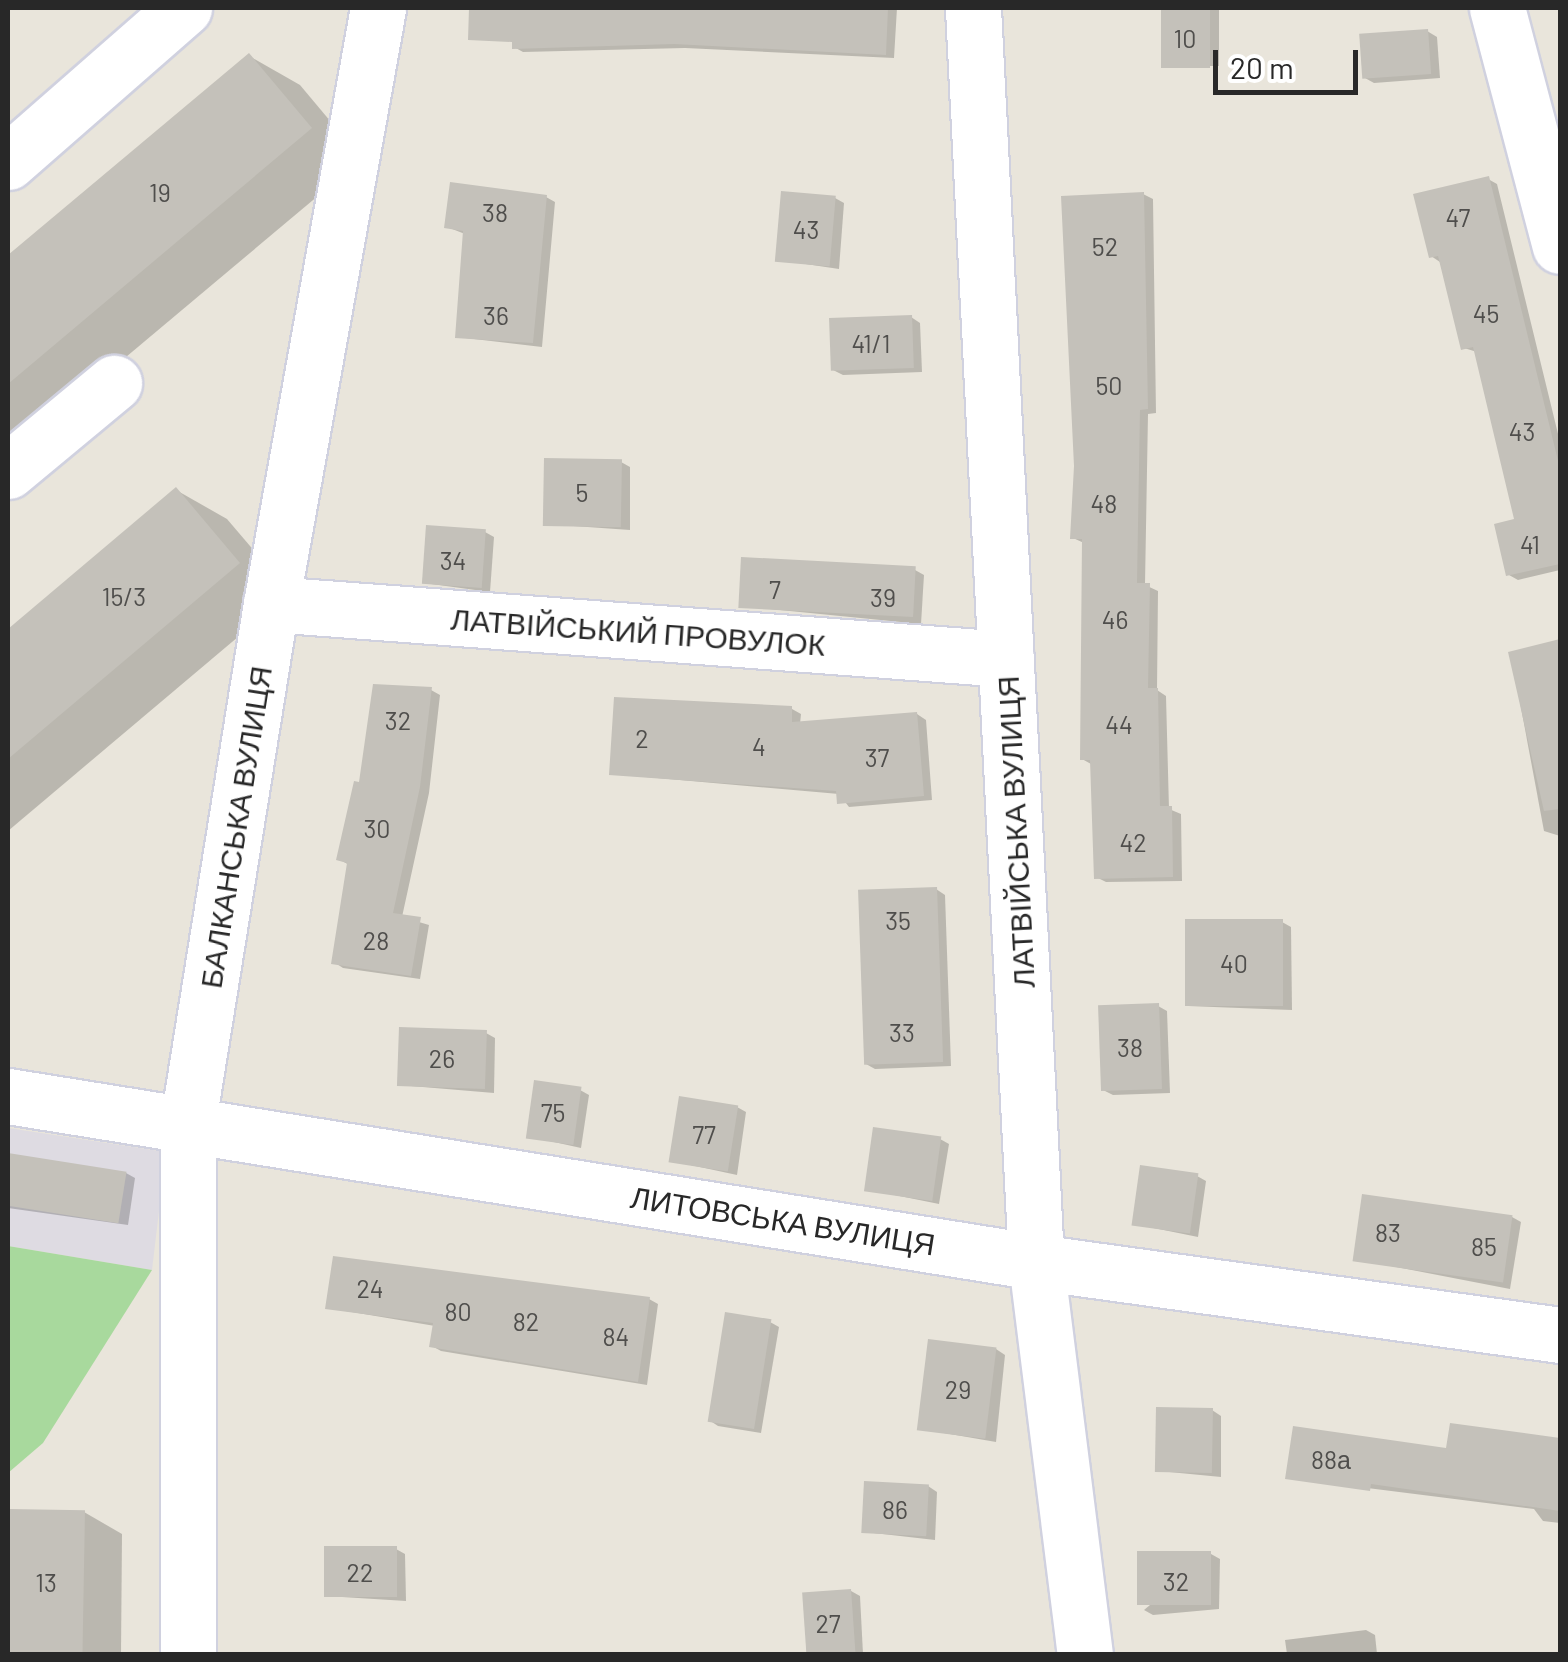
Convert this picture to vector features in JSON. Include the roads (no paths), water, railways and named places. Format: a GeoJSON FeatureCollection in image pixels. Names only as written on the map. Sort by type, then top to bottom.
{"type":"FeatureCollection","features":[{"type":"Feature","properties":{"kind":"street"},"geometry":{"type":"LineString","coordinates":[[8,162],[184,8]]}},
{"type":"Feature","properties":{"kind":"street","name":"БАЛКАНСЬКА ВУЛИЦЯ"},"geometry":{"type":"LineString","coordinates":[[188,1654],[188,1121],[271,604],[378,8]]}},
{"type":"Feature","properties":{"kind":"street","name":"ЛАТВІЙСЬКА ВУЛИЦЯ"},"geometry":{"type":"LineString","coordinates":[[972,8],[1036,1262],[1085,1654]]}},
{"type":"Feature","properties":{"kind":"street"},"geometry":{"type":"LineString","coordinates":[[1497,8],[1560,246]]}},
{"type":"Feature","properties":{"kind":"street"},"geometry":{"type":"LineString","coordinates":[[8,471],[114,383]]}},
{"type":"Feature","properties":{"kind":"street","name":"ЛАТВІЙСЬКИЙ ПРОВУЛОК"},"geometry":{"type":"LineString","coordinates":[[271,604],[1006,659]]}},
{"type":"Feature","properties":{"kind":"street","name":"ЛИТОВСЬКА ВУЛИЦЯ"},"geometry":{"type":"LineString","coordinates":[[8,1096],[188,1121],[1036,1262],[1560,1335]]}}]}
